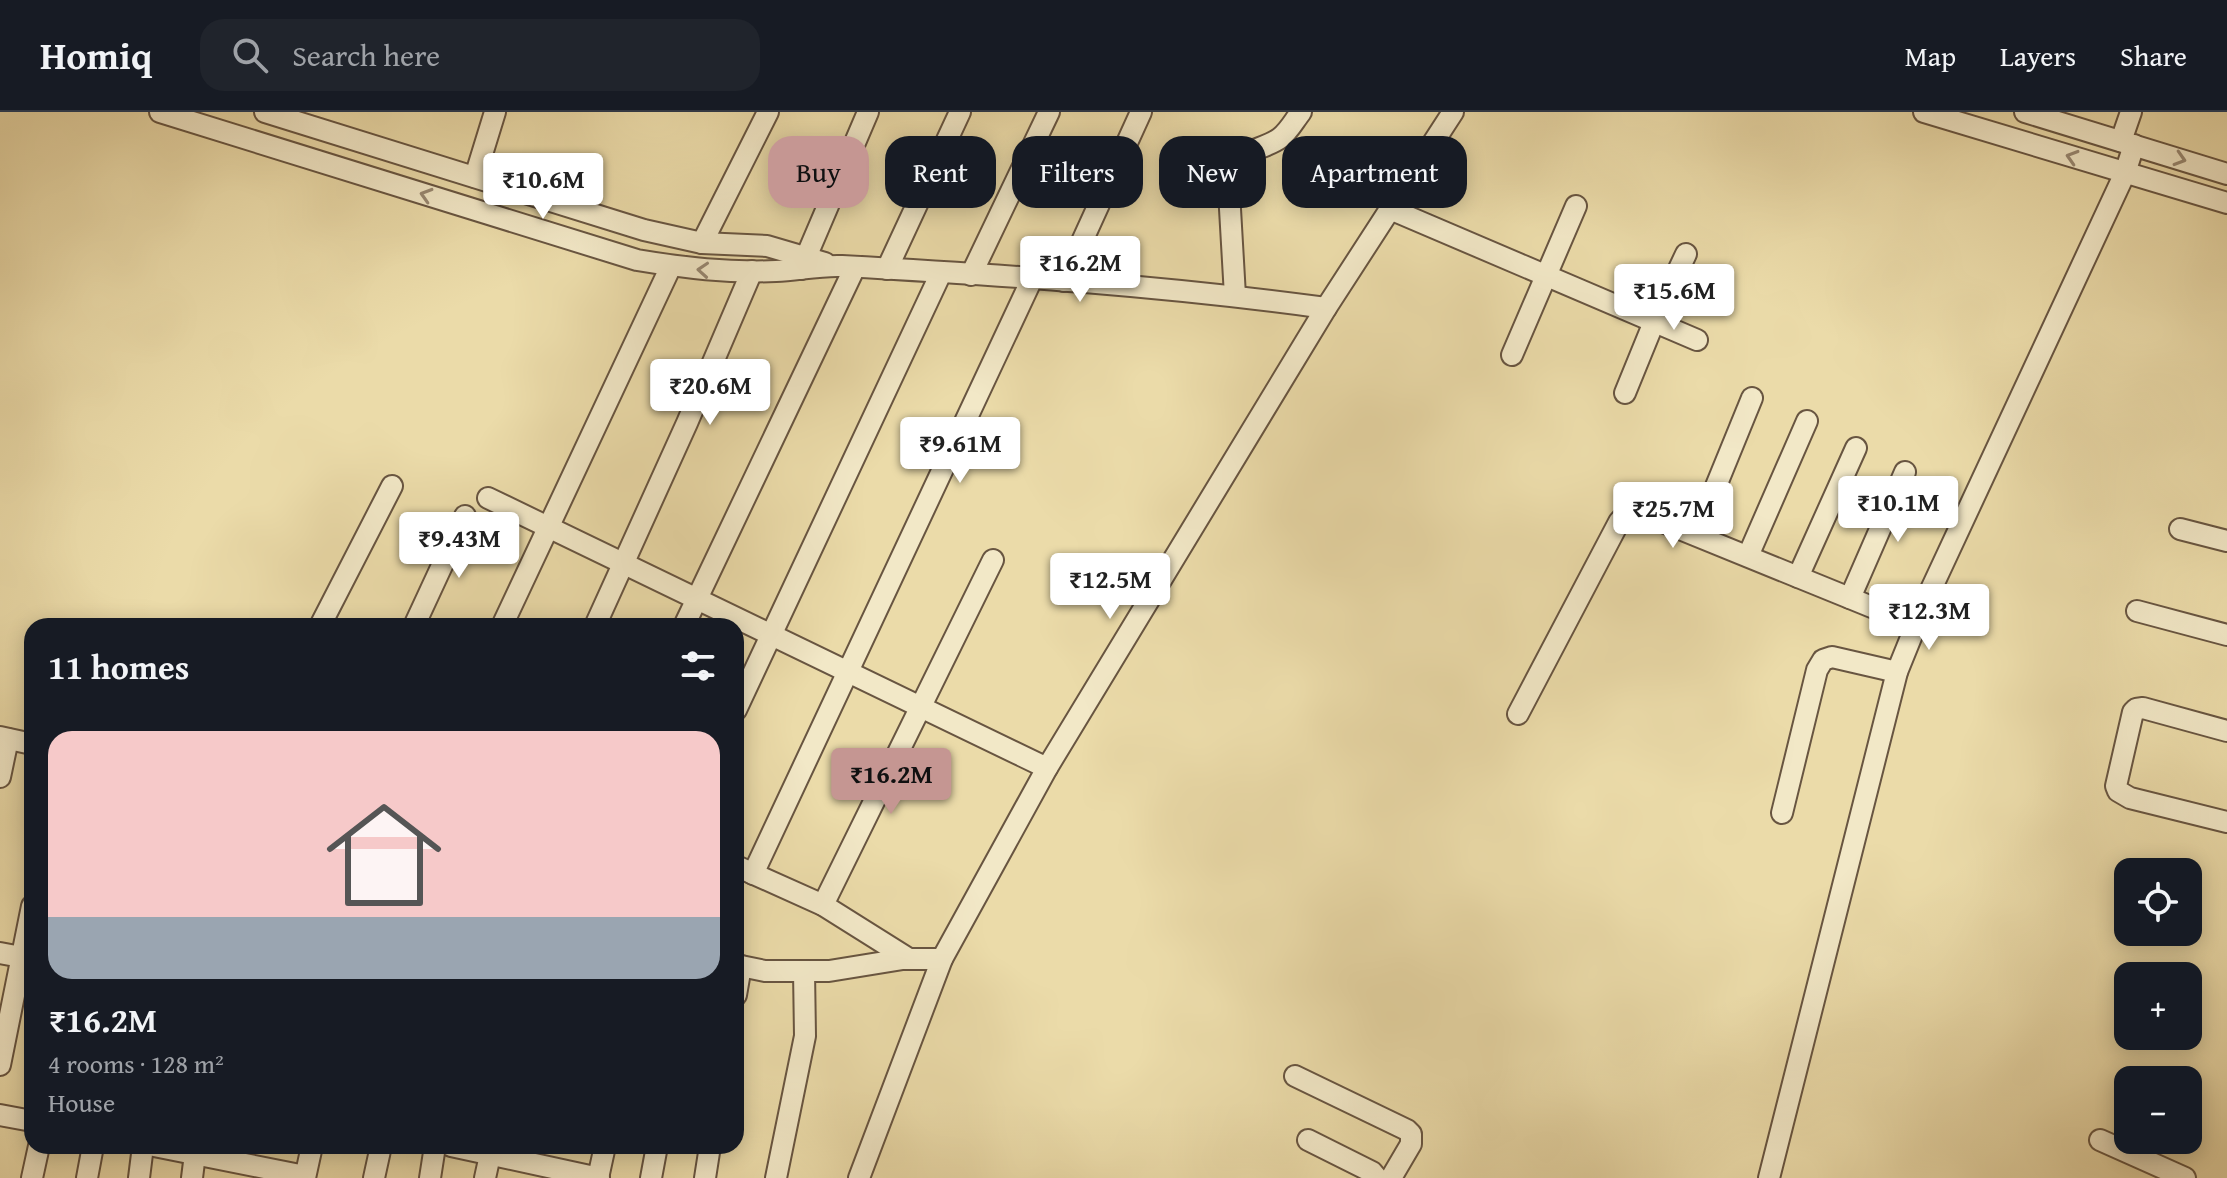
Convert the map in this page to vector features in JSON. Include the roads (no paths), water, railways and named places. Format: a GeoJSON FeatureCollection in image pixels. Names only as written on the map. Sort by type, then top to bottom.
{"type":"FeatureCollection","features":[{"type":"Feature","properties":{"kind":"street"},"geometry":{"type":"LineString","coordinates":[[160,112],[637,260],[671,266],[701,271],[752,271],[803,263],[1064,281],[1235,296],[1326,308]]}},
{"type":"Feature","properties":{"kind":"street"},"geometry":{"type":"LineString","coordinates":[[265,112],[644,230],[702,243],[767,246],[803,263]]}},
{"type":"Feature","properties":{"kind":"street"},"geometry":{"type":"LineString","coordinates":[[475,177],[495,112]]}},
{"type":"Feature","properties":{"kind":"street"},"geometry":{"type":"LineString","coordinates":[[702,243],[768,112]]}},
{"type":"Feature","properties":{"kind":"street"},"geometry":{"type":"LineString","coordinates":[[803,263],[868,112]]}},
{"type":"Feature","properties":{"kind":"street"},"geometry":{"type":"LineString","coordinates":[[887,269],[960,112]]}},
{"type":"Feature","properties":{"kind":"street"},"geometry":{"type":"LineString","coordinates":[[971,275],[1049,112]]}},
{"type":"Feature","properties":{"kind":"street"},"geometry":{"type":"LineString","coordinates":[[1235,296],[1230,165],[1236,158],[1277,140],[1289,130],[1301,112]]}},
{"type":"Feature","properties":{"kind":"street"},"geometry":{"type":"LineString","coordinates":[[859,1178],[942,959],[1047,768],[1326,308],[1453,112]]}},
{"type":"Feature","properties":{"kind":"street"},"geometry":{"type":"LineString","coordinates":[[1924,112],[2227,203]]}},
{"type":"Feature","properties":{"kind":"street"},"geometry":{"type":"LineString","coordinates":[[2025,112],[2227,174]]}},
{"type":"Feature","properties":{"kind":"street"},"geometry":{"type":"LineString","coordinates":[[1769,1178],[1897,672],[2125,173],[2131,112]]}},
{"type":"Feature","properties":{"kind":"street"},"geometry":{"type":"LineString","coordinates":[[1064,281],[1137,113]]}},
{"type":"Feature","properties":{"kind":"street"},"geometry":{"type":"LineString","coordinates":[[1512,355],[1576,206]]}},
{"type":"Feature","properties":{"kind":"street"},"geometry":{"type":"LineString","coordinates":[[1390,209],[1697,340]]}},
{"type":"Feature","properties":{"kind":"street"},"geometry":{"type":"LineString","coordinates":[[1625,393],[1686,254]]}},
{"type":"Feature","properties":{"kind":"street"},"geometry":{"type":"LineString","coordinates":[[506,618],[671,266]]}},
{"type":"Feature","properties":{"kind":"street"},"geometry":{"type":"LineString","coordinates":[[688,618],[846,266]]}},
{"type":"Feature","properties":{"kind":"street"},"geometry":{"type":"LineString","coordinates":[[599,618],[752,271]]}},
{"type":"Feature","properties":{"kind":"street"},"geometry":{"type":"LineString","coordinates":[[744,693],[941,273]]}},
{"type":"Feature","properties":{"kind":"street"},"geometry":{"type":"LineString","coordinates":[[909,959],[823,905],[745,870],[847,672],[1032,279]]}},
{"type":"Feature","properties":{"kind":"street"},"geometry":{"type":"LineString","coordinates":[[1696,535],[1752,398]]}},
{"type":"Feature","properties":{"kind":"street"},"geometry":{"type":"LineString","coordinates":[[1748,556],[1807,421]]}},
{"type":"Feature","properties":{"kind":"street"},"geometry":{"type":"LineString","coordinates":[[1798,577],[1856,448]]}},
{"type":"Feature","properties":{"kind":"street"},"geometry":{"type":"LineString","coordinates":[[1850,598],[1905,472]]}},
{"type":"Feature","properties":{"kind":"street"},"geometry":{"type":"LineString","coordinates":[[324,618],[392,486]]}},
{"type":"Feature","properties":{"kind":"street"},"geometry":{"type":"LineString","coordinates":[[488,498],[737,618]]}},
{"type":"Feature","properties":{"kind":"street"},"geometry":{"type":"LineString","coordinates":[[1518,714],[1612,535],[1627,513],[1638,512],[1916,625]]}},
{"type":"Feature","properties":{"kind":"street"},"geometry":{"type":"LineString","coordinates":[[418,618],[465,516]]}},
{"type":"Feature","properties":{"kind":"street"},"geometry":{"type":"LineString","coordinates":[[2180,529],[2227,541]]}},
{"type":"Feature","properties":{"kind":"street"},"geometry":{"type":"LineString","coordinates":[[823,905],[993,560]]}},
{"type":"Feature","properties":{"kind":"street"},"geometry":{"type":"LineString","coordinates":[[2137,611],[2227,635]]}},
{"type":"Feature","properties":{"kind":"street"},"geometry":{"type":"LineString","coordinates":[[744,622],[1047,768]]}},
{"type":"Feature","properties":{"kind":"street"},"geometry":{"type":"LineString","coordinates":[[1782,813],[1817,670],[1823,660],[1832,657],[1897,672]]}},
{"type":"Feature","properties":{"kind":"street"},"geometry":{"type":"LineString","coordinates":[[2227,731],[2143,708],[2136,709],[2116,786],[2118,791],[2130,798],[2227,822]]}},
{"type":"Feature","properties":{"kind":"street"},"geometry":{"type":"LineString","coordinates":[[0,777],[4,738],[24,742]]}},
{"type":"Feature","properties":{"kind":"street"},"geometry":{"type":"LineString","coordinates":[[0,953],[24,957]]}},
{"type":"Feature","properties":{"kind":"street"},"geometry":{"type":"LineString","coordinates":[[744,967],[765,971],[829,971],[909,959],[942,959]]}},
{"type":"Feature","properties":{"kind":"street"},"geometry":{"type":"LineString","coordinates":[[0,1065],[24,970]]}},
{"type":"Feature","properties":{"kind":"street"},"geometry":{"type":"LineString","coordinates":[[776,1178],[805,1036],[804,971]]}},
{"type":"Feature","properties":{"kind":"street"},"geometry":{"type":"LineString","coordinates":[[1295,1076],[1411,1134],[1411,1144],[1391,1178]]}},
{"type":"Feature","properties":{"kind":"street"},"geometry":{"type":"LineString","coordinates":[[0,1115],[24,1120]]}},
{"type":"Feature","properties":{"kind":"street"},"geometry":{"type":"LineString","coordinates":[[1308,1140],[1372,1172],[1377,1178]]}},
{"type":"Feature","properties":{"kind":"street"},"geometry":{"type":"LineString","coordinates":[[2100,1140],[2185,1178]]}},
{"type":"Feature","properties":{"kind":"street"},"geometry":{"type":"LineString","coordinates":[[32,1178],[37,1154]]}},
{"type":"Feature","properties":{"kind":"street"},"geometry":{"type":"LineString","coordinates":[[87,1178],[92,1154]]}},
{"type":"Feature","properties":{"kind":"street"},"geometry":{"type":"LineString","coordinates":[[139,1178],[142,1154]]}},
{"type":"Feature","properties":{"kind":"street"},"geometry":{"type":"LineString","coordinates":[[192,1178],[198,1154]]}},
{"type":"Feature","properties":{"kind":"street"},"geometry":{"type":"LineString","coordinates":[[204,1154],[248,1172],[305,1177],[310,1154]]}},
{"type":"Feature","properties":{"kind":"street"},"geometry":{"type":"LineString","coordinates":[[374,1178],[379,1154]]}},
{"type":"Feature","properties":{"kind":"street"},"geometry":{"type":"LineString","coordinates":[[430,1178],[434,1154]]}},
{"type":"Feature","properties":{"kind":"street"},"geometry":{"type":"LineString","coordinates":[[485,1178],[490,1154]]}},
{"type":"Feature","properties":{"kind":"street"},"geometry":{"type":"LineString","coordinates":[[507,1154],[599,1178],[604,1154]]}},
{"type":"Feature","properties":{"kind":"street"},"geometry":{"type":"LineString","coordinates":[[651,1178],[656,1154]]}},
{"type":"Feature","properties":{"kind":"street"},"geometry":{"type":"LineString","coordinates":[[705,1178],[709,1154]]}}]}
